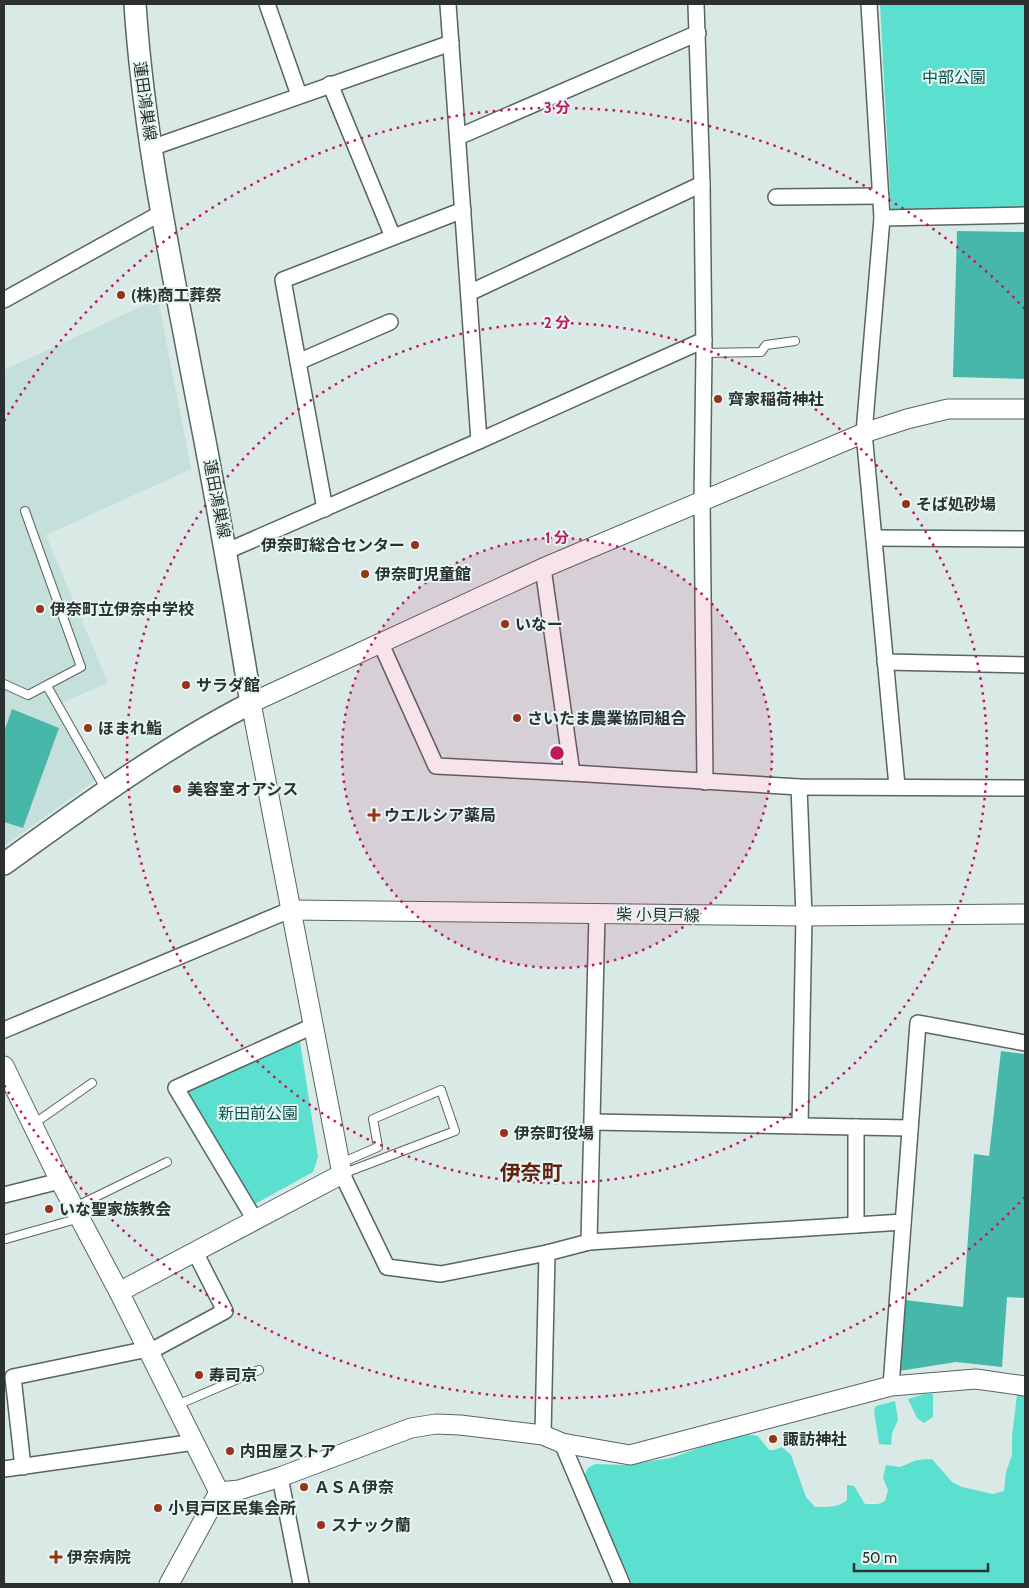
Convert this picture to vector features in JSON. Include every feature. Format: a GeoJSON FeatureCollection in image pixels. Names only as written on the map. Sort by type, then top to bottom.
{"type":"FeatureCollection","features":[{"type":"Feature","properties":{"kind":"main road","name":"蓮田鴻巣線"},"geometry":{"type":"LineString","coordinates":[[135,4],[139,60],[161,213],[227,551],[251,703]]}},
{"type":"Feature","properties":{"kind":"main road"},"geometry":{"type":"LineString","coordinates":[[4,864],[106,790],[204,728],[251,703]]}},
{"type":"Feature","properties":{"kind":"street"},"geometry":{"type":"LineString","coordinates":[[267,4],[299,95]]}},
{"type":"Feature","properties":{"kind":"street"},"geometry":{"type":"LineString","coordinates":[[448,4],[479,441]]}},
{"type":"Feature","properties":{"kind":"street"},"geometry":{"type":"LineString","coordinates":[[696,4],[702,184],[704,346],[702,500],[705,782]]}},
{"type":"Feature","properties":{"kind":"street"},"geometry":{"type":"LineString","coordinates":[[869,4],[882,218],[864,433],[897,786]]}},
{"type":"Feature","properties":{"kind":"street"},"geometry":{"type":"LineString","coordinates":[[458,137],[698,33]]}},
{"type":"Feature","properties":{"kind":"street"},"geometry":{"type":"LineString","coordinates":[[151,148],[451,43]]}},
{"type":"Feature","properties":{"kind":"street"},"geometry":{"type":"LineString","coordinates":[[330,84],[393,237]]}},
{"type":"Feature","properties":{"kind":"street"},"geometry":{"type":"LineString","coordinates":[[468,293],[702,184]]}},
{"type":"Feature","properties":{"kind":"street"},"geometry":{"type":"LineString","coordinates":[[776,197],[881,196]]}},
{"type":"Feature","properties":{"kind":"street"},"geometry":{"type":"LineString","coordinates":[[325,509],[282,280],[463,210]]}},
{"type":"Feature","properties":{"kind":"street"},"geometry":{"type":"LineString","coordinates":[[4,300],[161,213]]}},
{"type":"Feature","properties":{"kind":"street"},"geometry":{"type":"LineString","coordinates":[[882,218],[1025,215]]}},
{"type":"Feature","properties":{"kind":"street"},"geometry":{"type":"LineString","coordinates":[[298,362],[390,322]]}},
{"type":"Feature","properties":{"kind":"street"},"geometry":{"type":"LineString","coordinates":[[227,551],[479,441],[704,346]]}},
{"type":"Feature","properties":{"kind":"street"},"geometry":{"type":"LineString","coordinates":[[903,1222],[589,1242],[547,1253],[441,1274],[387,1267],[341,1169],[251,703],[543,568],[864,433],[907,419],[948,409],[1025,409]]}},
{"type":"Feature","properties":{"kind":"street"},"geometry":{"type":"LineString","coordinates":[[874,538],[1025,539]]}},
{"type":"Feature","properties":{"kind":"street"},"geometry":{"type":"LineString","coordinates":[[543,568],[572,772]]}},
{"type":"Feature","properties":{"kind":"street"},"geometry":{"type":"LineString","coordinates":[[381,644],[436,766],[572,772],[799,787],[1025,788]]}},
{"type":"Feature","properties":{"kind":"street"},"geometry":{"type":"LineString","coordinates":[[885,662],[1025,665]]}},
{"type":"Feature","properties":{"kind":"street"},"geometry":{"type":"LineString","coordinates":[[799,787],[804,916],[800,1126]]}},
{"type":"Feature","properties":{"kind":"street"},"geometry":{"type":"LineString","coordinates":[[4,1030],[290,910]]}},
{"type":"Feature","properties":{"kind":"street","name":"柴 小貝戸線"},"geometry":{"type":"LineString","coordinates":[[290,910],[804,916],[1025,914]]}},
{"type":"Feature","properties":{"kind":"street"},"geometry":{"type":"LineString","coordinates":[[589,1242],[597,914]]}},
{"type":"Feature","properties":{"kind":"street"},"geometry":{"type":"LineString","coordinates":[[891,1386],[918,1023],[1025,1043]]}},
{"type":"Feature","properties":{"kind":"street"},"geometry":{"type":"LineString","coordinates":[[255,1220],[176,1088],[312,1026]]}},
{"type":"Feature","properties":{"kind":"street"},"geometry":{"type":"LineString","coordinates":[[4,1066],[60,1182],[119,1292],[219,1492]]}},
{"type":"Feature","properties":{"kind":"street"},"geometry":{"type":"LineString","coordinates":[[593,1122],[910,1128]]}},
{"type":"Feature","properties":{"kind":"street"},"geometry":{"type":"LineString","coordinates":[[856,1127],[856,1225]]}},
{"type":"Feature","properties":{"kind":"street"},"geometry":{"type":"LineString","coordinates":[[119,1292],[255,1220],[341,1169]]}},
{"type":"Feature","properties":{"kind":"street"},"geometry":{"type":"LineString","coordinates":[[4,1195],[60,1182]]}},
{"type":"Feature","properties":{"kind":"street"},"geometry":{"type":"LineString","coordinates":[[23,1467],[13,1377],[149,1351],[225,1312],[196,1252]]}},
{"type":"Feature","properties":{"kind":"street"},"geometry":{"type":"LineString","coordinates":[[543,1435],[547,1253]]}},
{"type":"Feature","properties":{"kind":"street"},"geometry":{"type":"LineString","coordinates":[[219,1492],[239,1490],[280,1477],[411,1428],[436,1424],[543,1435],[562,1443],[630,1455],[891,1386],[976,1379],[1025,1386]]}},
{"type":"Feature","properties":{"kind":"street"},"geometry":{"type":"LineString","coordinates":[[4,1469],[195,1442]]}},
{"type":"Feature","properties":{"kind":"street"},"geometry":{"type":"LineString","coordinates":[[562,1443],[622,1584]]}},
{"type":"Feature","properties":{"kind":"street"},"geometry":{"type":"LineString","coordinates":[[280,1477],[301,1584]]}},
{"type":"Feature","properties":{"kind":"street"},"geometry":{"type":"LineString","coordinates":[[169,1584],[219,1492]]}},
{"type":"Feature","properties":{"kind":"lane"},"geometry":{"type":"LineString","coordinates":[[704,346],[761,352],[766,345],[795,341]]}},
{"type":"Feature","properties":{"kind":"lane"},"geometry":{"type":"LineString","coordinates":[[4,684],[28,695],[81,667],[25,511]]}},
{"type":"Feature","properties":{"kind":"lane"},"geometry":{"type":"LineString","coordinates":[[47,686],[106,790]]}},
{"type":"Feature","properties":{"kind":"lane"},"geometry":{"type":"LineString","coordinates":[[32,1125],[92,1083]]}},
{"type":"Feature","properties":{"kind":"lane"},"geometry":{"type":"LineString","coordinates":[[440,1090],[455,1131],[341,1169],[378,1148],[373,1119],[440,1090]]}},
{"type":"Feature","properties":{"kind":"lane"},"geometry":{"type":"LineString","coordinates":[[6,1239],[77,1213],[168,1162]]}},
{"type":"Feature","properties":{"kind":"lane"},"geometry":{"type":"LineString","coordinates":[[175,1406],[258,1370]]}},
{"type":"Feature","properties":{"kind":"shaded area"},"geometry":{"type":"Polygon","coordinates":[[[957,231],[1025,232],[1025,379],[953,377],[957,231]]]}},
{"type":"Feature","properties":{"kind":"shaded area","name":"伊奈町立伊奈中学校"},"geometry":{"type":"Polygon","coordinates":[[[158,299],[191,469],[46,535],[108,683],[54,706],[96,780],[4,846],[4,370],[158,299]]]}},
{"type":"Feature","properties":{"kind":"shaded area"},"geometry":{"type":"Polygon","coordinates":[[[12,709],[59,728],[23,828],[4,822],[4,732],[12,709]]]}},
{"type":"Feature","properties":{"kind":"shaded area"},"geometry":{"type":"Polygon","coordinates":[[[1001,1051],[1025,1054],[1024,1298],[1007,1297],[1002,1367],[956,1362],[899,1371],[905,1300],[963,1307],[974,1154],[989,1156],[1001,1051]]]}},
{"type":"Feature","properties":{"kind":"green space","name":"中部公園"},"geometry":{"type":"Polygon","coordinates":[[[880,4],[1025,4],[1025,207],[891,211],[880,4]]]}},
{"type":"Feature","properties":{"kind":"green space","name":"新田前公園"},"geometry":{"type":"Polygon","coordinates":[[[294,1040],[300,1042],[318,1157],[313,1172],[255,1204],[249,1201],[187,1093],[188,1087],[294,1040]]]}},
{"type":"Feature","properties":{"kind":"green space"},"geometry":{"type":"Polygon","coordinates":[[[925,1394],[933,1394],[933,1417],[924,1423],[917,1418],[908,1399],[925,1394]]]}},
{"type":"Feature","properties":{"kind":"green space"},"geometry":{"type":"Polygon","coordinates":[[[1017,1395],[1025,1395],[1025,1584],[632,1584],[584,1476],[588,1468],[595,1464],[625,1465],[671,1458],[740,1433],[758,1436],[769,1450],[782,1447],[791,1455],[806,1497],[815,1507],[843,1503],[847,1500],[847,1485],[854,1486],[865,1504],[878,1504],[885,1501],[888,1490],[883,1478],[886,1465],[900,1467],[917,1460],[932,1459],[952,1482],[962,1487],[993,1494],[1004,1491],[1006,1472],[1012,1455],[1012,1436],[1017,1395]]]}},
{"type":"Feature","properties":{"kind":"green space"},"geometry":{"type":"Polygon","coordinates":[[[895,1401],[898,1420],[892,1433],[891,1445],[879,1444],[874,1410],[876,1406],[895,1401]]]}},
{"type":"Feature","properties":{"kind":"place","name":"(株)商工葬祭"},"geometry":{"type":"Point","coordinates":[121,295]}},
{"type":"Feature","properties":{"kind":"place","name":"齊家稲荷神社"},"geometry":{"type":"Point","coordinates":[718,399]}},
{"type":"Feature","properties":{"kind":"place","name":"そば処砂場"},"geometry":{"type":"Point","coordinates":[906,504]}},
{"type":"Feature","properties":{"kind":"place","name":"伊奈町総合センター"},"geometry":{"type":"Point","coordinates":[415,545]}},
{"type":"Feature","properties":{"kind":"place","name":"伊奈町児童館"},"geometry":{"type":"Point","coordinates":[365,574]}},
{"type":"Feature","properties":{"kind":"place","name":"伊奈町立伊奈中学校"},"geometry":{"type":"Point","coordinates":[40,609]}},
{"type":"Feature","properties":{"kind":"place","name":"いなー"},"geometry":{"type":"Point","coordinates":[505,624]}},
{"type":"Feature","properties":{"kind":"place","name":"サラダ館"},"geometry":{"type":"Point","coordinates":[186,685]}},
{"type":"Feature","properties":{"kind":"place","name":"さいたま農業協同組合"},"geometry":{"type":"Point","coordinates":[517,718]}},
{"type":"Feature","properties":{"kind":"place","name":"ほまれ鮨"},"geometry":{"type":"Point","coordinates":[88,728]}},
{"type":"Feature","properties":{"kind":"place","name":"美容室オアシス"},"geometry":{"type":"Point","coordinates":[177,789]}},
{"type":"Feature","properties":{"kind":"place","name":"ウエルシア薬局"},"geometry":{"type":"Point","coordinates":[374,815]}},
{"type":"Feature","properties":{"kind":"place","name":"伊奈町役場"},"geometry":{"type":"Point","coordinates":[504,1133]}},
{"type":"Feature","properties":{"kind":"place","name":"いな聖家族教会"},"geometry":{"type":"Point","coordinates":[49,1209]}},
{"type":"Feature","properties":{"kind":"place","name":"寿司京"},"geometry":{"type":"Point","coordinates":[199,1375]}},
{"type":"Feature","properties":{"kind":"place","name":"諏訪神社"},"geometry":{"type":"Point","coordinates":[773,1439]}},
{"type":"Feature","properties":{"kind":"place","name":"内田屋ストア"},"geometry":{"type":"Point","coordinates":[230,1451]}},
{"type":"Feature","properties":{"kind":"place","name":"ＡＳＡ伊奈"},"geometry":{"type":"Point","coordinates":[304,1487]}},
{"type":"Feature","properties":{"kind":"place","name":"小貝戸区民集会所"},"geometry":{"type":"Point","coordinates":[158,1508]}},
{"type":"Feature","properties":{"kind":"place","name":"スナック蘭"},"geometry":{"type":"Point","coordinates":[321,1525]}},
{"type":"Feature","properties":{"kind":"place","name":"伊奈病院"},"geometry":{"type":"Point","coordinates":[56,1557]}},
{"type":"Feature","properties":{"kind":"district","name":"伊奈町"},"geometry":{"type":"Point","coordinates":[531,1172]}}]}
